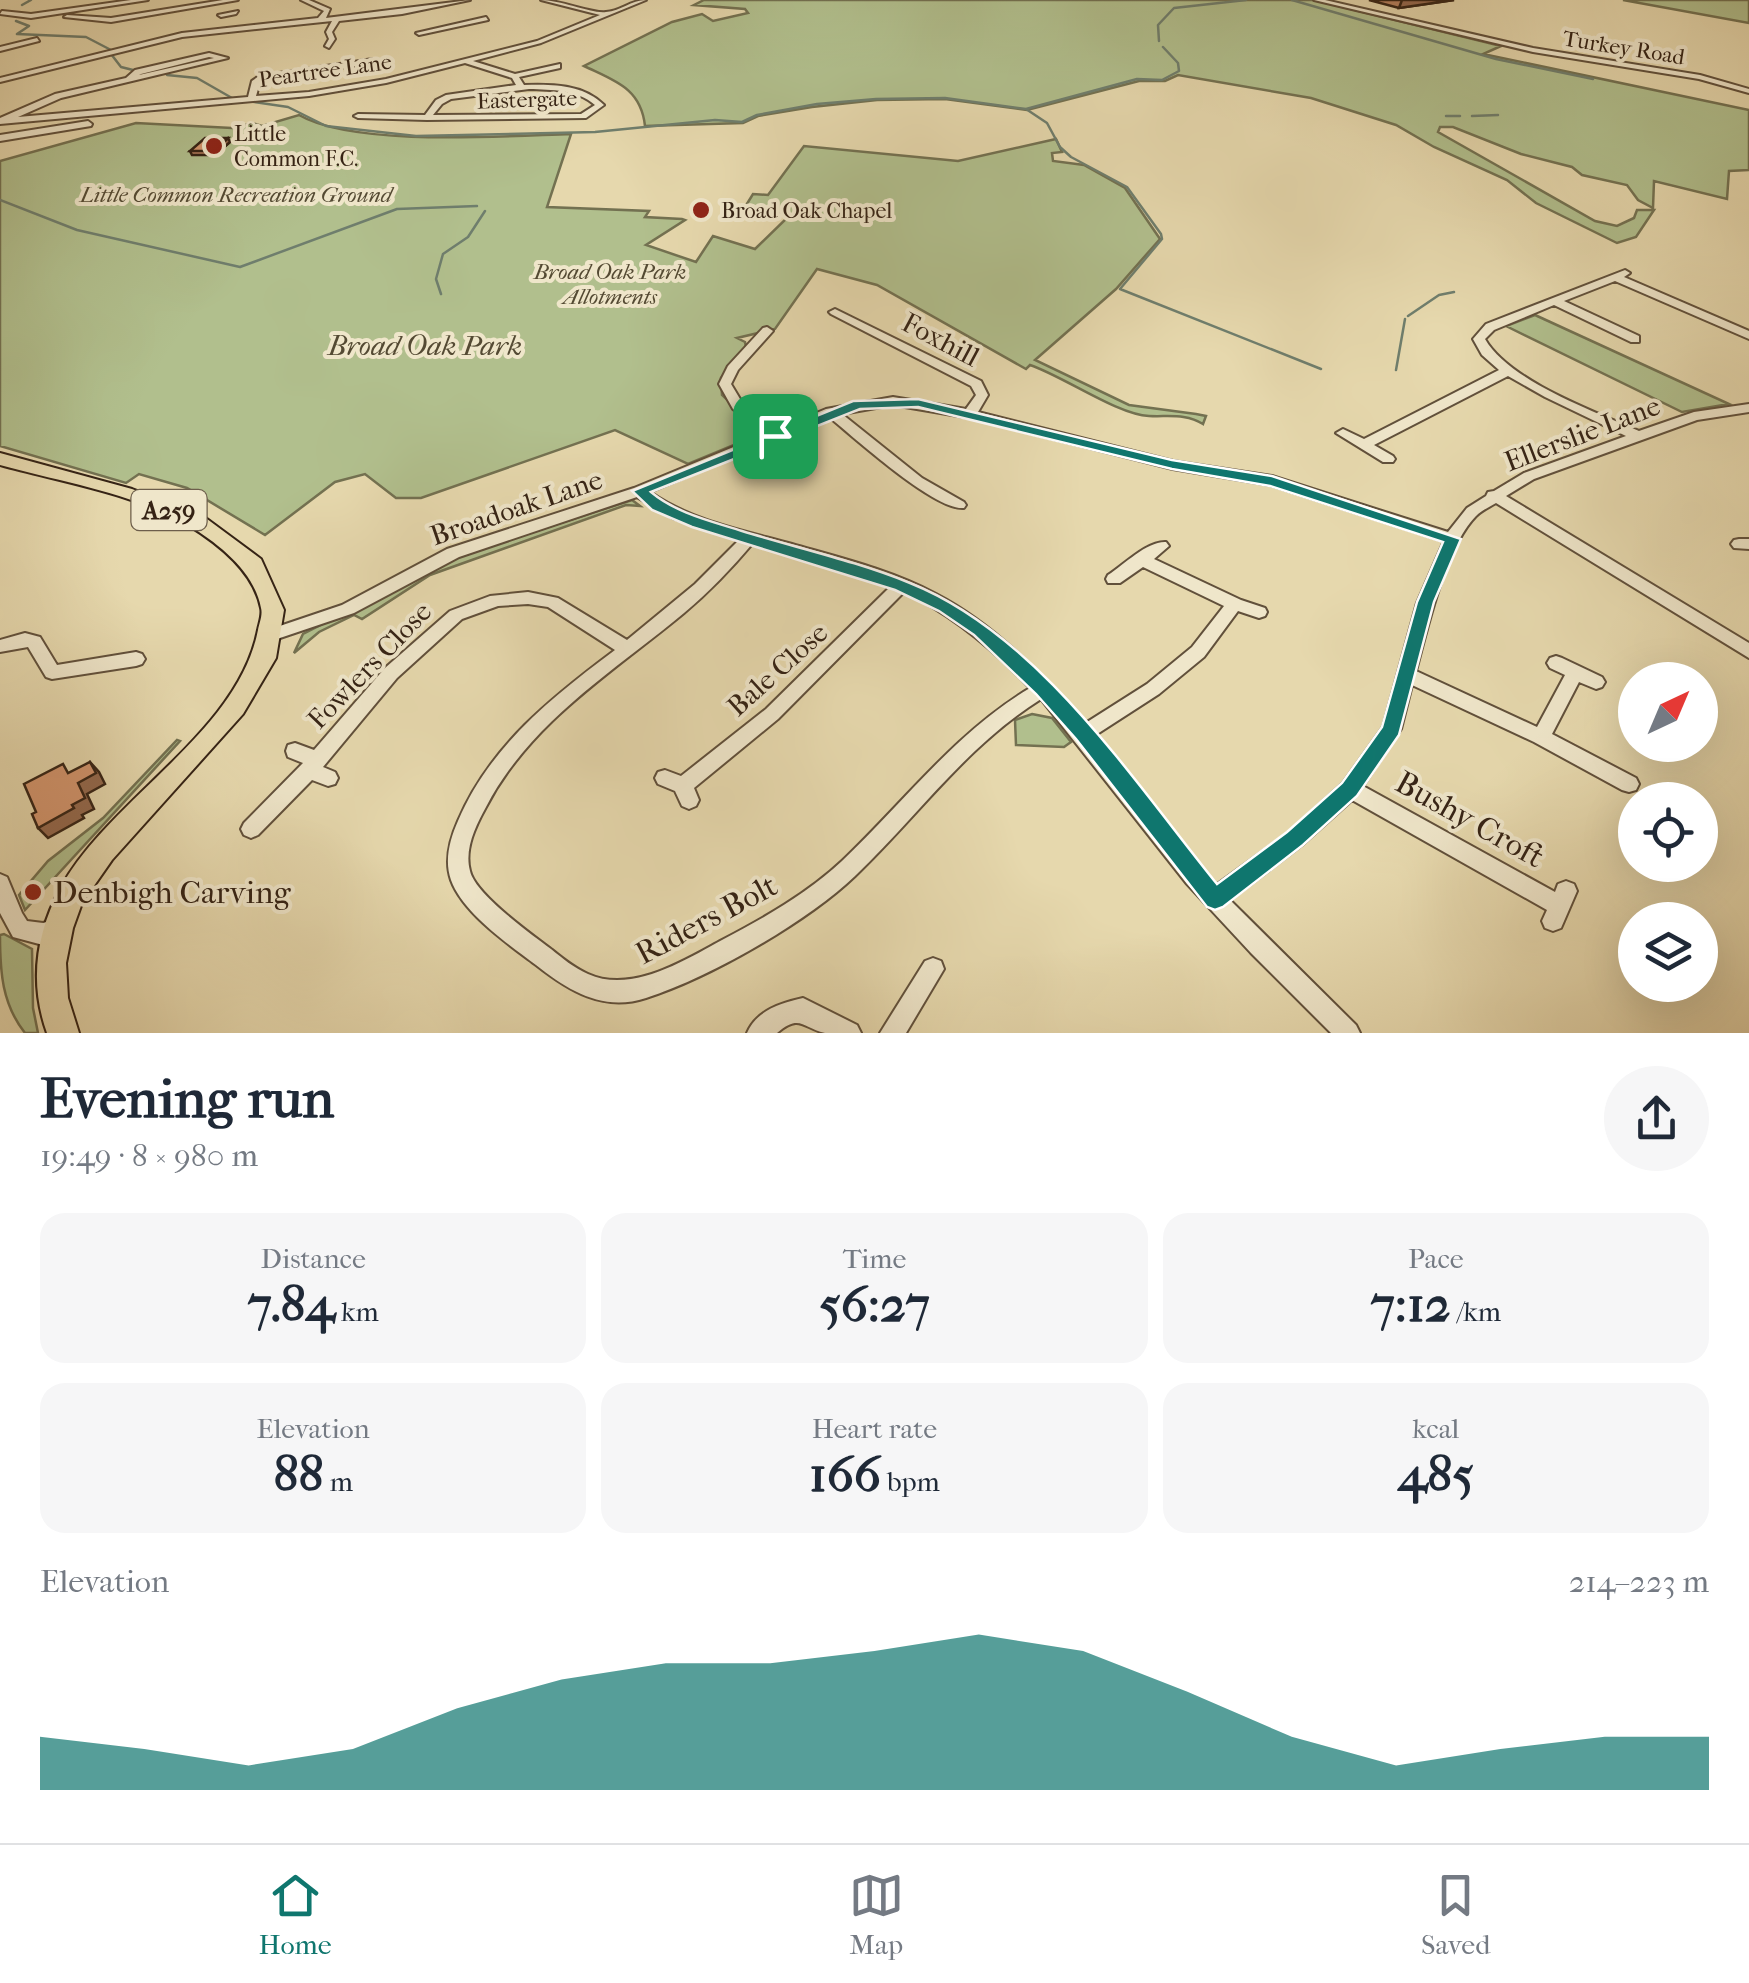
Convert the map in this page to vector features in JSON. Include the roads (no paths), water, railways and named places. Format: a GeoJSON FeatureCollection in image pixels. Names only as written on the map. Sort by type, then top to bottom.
{"type":"FeatureCollection","features":[{"type":"Feature","properties":{"kind":"highway","name":"A259"},"geometry":{"type":"LineString","coordinates":[[0,459],[162,507],[215,532],[237,548],[265,578],[275,614],[274,634]]}},
{"type":"Feature","properties":{"kind":"highway"},"geometry":{"type":"LineString","coordinates":[[63,1033],[51,1002],[50,972],[57,930],[74,892],[96,859],[246,693],[274,634]]}},
{"type":"Feature","properties":{"kind":"street"},"geometry":{"type":"LineString","coordinates":[[93,5],[103,0]]}},
{"type":"Feature","properties":{"kind":"street"},"geometry":{"type":"LineString","coordinates":[[14,14],[40,15],[145,0]]}},
{"type":"Feature","properties":{"kind":"street"},"geometry":{"type":"LineString","coordinates":[[68,17],[124,24],[235,0]]}},
{"type":"Feature","properties":{"kind":"street"},"geometry":{"type":"LineString","coordinates":[[304,0],[328,10],[320,21]]}},
{"type":"Feature","properties":{"kind":"street"},"geometry":{"type":"LineString","coordinates":[[415,0],[466,24]]}},
{"type":"Feature","properties":{"kind":"street"},"geometry":{"type":"LineString","coordinates":[[0,80],[174,36],[336,21],[466,0]]}},
{"type":"Feature","properties":{"kind":"street","name":"Peartree Lane"},"geometry":{"type":"LineString","coordinates":[[2,121],[328,91],[550,39],[643,0]]}},
{"type":"Feature","properties":{"kind":"street","name":"Turkey Road"},"geometry":{"type":"LineString","coordinates":[[1317,0],[1533,50],[1676,73],[1749,90]]}},
{"type":"Feature","properties":{"kind":"street"},"geometry":{"type":"LineString","coordinates":[[530,6],[546,1],[607,14]]}},
{"type":"Feature","properties":{"kind":"street"},"geometry":{"type":"LineString","coordinates":[[216,4],[228,13]]}},
{"type":"Feature","properties":{"kind":"street"},"geometry":{"type":"LineString","coordinates":[[2,19],[28,10]]}},
{"type":"Feature","properties":{"kind":"street"},"geometry":{"type":"LineString","coordinates":[[425,31],[486,20]]}},
{"type":"Feature","properties":{"kind":"street"},"geometry":{"type":"LineString","coordinates":[[328,46],[332,39],[329,32],[336,21]]}},
{"type":"Feature","properties":{"kind":"street"},"geometry":{"type":"LineString","coordinates":[[0,49],[37,40]]}},
{"type":"Feature","properties":{"kind":"street"},"geometry":{"type":"LineString","coordinates":[[2,121],[40,101],[224,58],[209,55],[138,72],[129,78]]}},
{"type":"Feature","properties":{"kind":"street"},"geometry":{"type":"LineString","coordinates":[[252,98],[258,79],[372,61]]}},
{"type":"Feature","properties":{"kind":"street","name":"Eastergate"},"geometry":{"type":"LineString","coordinates":[[466,61],[515,76],[522,82],[522,89]]}},
{"type":"Feature","properties":{"kind":"street","name":"Eastergate"},"geometry":{"type":"LineString","coordinates":[[515,76],[560,65]]}},
{"type":"Feature","properties":{"kind":"street","name":"Eastergate"},"geometry":{"type":"LineString","coordinates":[[366,115],[427,118],[571,117],[592,113],[600,105],[594,95],[583,90],[522,89],[449,98],[439,102],[427,118]]}},
{"type":"Feature","properties":{"kind":"street"},"geometry":{"type":"LineString","coordinates":[[0,138],[128,118],[139,110]]}},
{"type":"Feature","properties":{"kind":"street"},"geometry":{"type":"LineString","coordinates":[[1640,438],[1508,371],[1484,352],[1480,336],[1490,327],[1620,275],[1749,334]]}},
{"type":"Feature","properties":{"kind":"street"},"geometry":{"type":"LineString","coordinates":[[1567,280],[1585,288]]}},
{"type":"Feature","properties":{"kind":"street"},"geometry":{"type":"LineString","coordinates":[[1554,301],[1635,339]]}},
{"type":"Feature","properties":{"kind":"street","name":"Foxhill"},"geometry":{"type":"LineString","coordinates":[[835,312],[976,384],[982,396],[970,414]]}},
{"type":"Feature","properties":{"kind":"street","name":"Foxhill"},"geometry":{"type":"LineString","coordinates":[[852,321],[866,313]]}},
{"type":"Feature","properties":{"kind":"street"},"geometry":{"type":"LineString","coordinates":[[1698,327],[1714,320]]}},
{"type":"Feature","properties":{"kind":"street"},"geometry":{"type":"LineString","coordinates":[[741,336],[762,335],[732,369],[725,384],[738,406],[775,436]]}},
{"type":"Feature","properties":{"kind":"street"},"geometry":{"type":"LineString","coordinates":[[1364,445],[1508,371]]}},
{"type":"Feature","properties":{"kind":"street","name":"Broadoak Lane"},"geometry":{"type":"LineString","coordinates":[[274,634],[348,609],[453,553],[640,491],[831,412],[894,401],[970,414],[1172,465],[1272,481],[1453,539]]}},
{"type":"Feature","properties":{"kind":"street","name":"Ellerslie Lane"},"geometry":{"type":"LineString","coordinates":[[1215,899],[1295,838],[1350,789],[1392,730],[1426,602],[1453,539],[1472,512],[1493,495],[1530,476],[1694,416],[1749,408]]}},
{"type":"Feature","properties":{"kind":"street"},"geometry":{"type":"LineString","coordinates":[[831,412],[951,502],[929,510]]}},
{"type":"Feature","properties":{"kind":"street"},"geometry":{"type":"LineString","coordinates":[[1342,432],[1388,460]]}},
{"type":"Feature","properties":{"kind":"street"},"geometry":{"type":"LineString","coordinates":[[640,491],[658,506],[901,586],[946,606],[980,630],[1043,689],[1083,734],[1215,899],[1348,1033]]}},
{"type":"Feature","properties":{"kind":"street"},"geometry":{"type":"LineString","coordinates":[[1493,495],[1749,652]]}},
{"type":"Feature","properties":{"kind":"street","name":"Riders Bolt"},"geometry":{"type":"LineString","coordinates":[[750,537],[720,573],[570,691],[513,745],[483,789],[464,831],[459,856],[462,882],[518,937],[580,984],[604,991],[630,992],[683,970],[780,918],[848,870],[916,793],[977,734],[1043,689]]}},
{"type":"Feature","properties":{"kind":"street"},"geometry":{"type":"LineString","coordinates":[[1114,579],[1161,546]]}},
{"type":"Feature","properties":{"kind":"street"},"geometry":{"type":"LineString","coordinates":[[1140,558],[1259,612]]}},
{"type":"Feature","properties":{"kind":"street","name":"Bale Close"},"geometry":{"type":"LineString","coordinates":[[679,788],[772,714],[901,586]]}},
{"type":"Feature","properties":{"kind":"street","name":"Fowlers Close"},"geometry":{"type":"LineString","coordinates":[[251,829],[318,770],[391,673],[436,629],[477,605],[528,598],[552,602],[628,649]]}},
{"type":"Feature","properties":{"kind":"street"},"geometry":{"type":"LineString","coordinates":[[1083,734],[1154,690],[1198,652],[1235,604]]}},
{"type":"Feature","properties":{"kind":"street"},"geometry":{"type":"LineString","coordinates":[[0,646],[24,639],[34,642],[52,672],[136,661]]}},
{"type":"Feature","properties":{"kind":"street"},"geometry":{"type":"LineString","coordinates":[[1556,663],[1596,682]]}},
{"type":"Feature","properties":{"kind":"street"},"geometry":{"type":"LineString","coordinates":[[1541,736],[1575,672]]}},
{"type":"Feature","properties":{"kind":"street"},"geometry":{"type":"LineString","coordinates":[[1408,675],[1541,736],[1628,782]]}},
{"type":"Feature","properties":{"kind":"street","name":"Fowlers Close"},"geometry":{"type":"LineString","coordinates":[[294,752],[318,770]]}},
{"type":"Feature","properties":{"kind":"street","name":"Bushy Croft"},"geometry":{"type":"LineString","coordinates":[[1350,789],[1559,906]]}},
{"type":"Feature","properties":{"kind":"street"},"geometry":{"type":"LineString","coordinates":[[0,884],[6,923],[43,934],[57,930]]}},
{"type":"Feature","properties":{"kind":"street"},"geometry":{"type":"LineString","coordinates":[[892,1033],[933,969]]}},
{"type":"Feature","properties":{"kind":"street"},"geometry":{"type":"LineString","coordinates":[[759,1033],[780,1015],[802,1010],[849,1033]]}},
{"type":"Feature","properties":{"kind":"waterway"},"geometry":{"type":"LineString","coordinates":[[22,5],[31,0]]}},
{"type":"Feature","properties":{"kind":"waterway"},"geometry":{"type":"LineString","coordinates":[[1159,41],[1158,25],[1174,8],[1246,0]]}},
{"type":"Feature","properties":{"kind":"waterway"},"geometry":{"type":"LineString","coordinates":[[1292,0],[1496,59],[1593,79]]}},
{"type":"Feature","properties":{"kind":"waterway"},"geometry":{"type":"LineString","coordinates":[[16,21],[29,26],[17,34],[86,37],[111,50]]}},
{"type":"Feature","properties":{"kind":"waterway"},"geometry":{"type":"LineString","coordinates":[[1026,109],[1137,79],[1162,80],[1179,71],[1178,63],[1163,47]]}},
{"type":"Feature","properties":{"kind":"waterway"},"geometry":{"type":"LineString","coordinates":[[111,54],[121,67],[137,71]]}},
{"type":"Feature","properties":{"kind":"waterway"},"geometry":{"type":"LineString","coordinates":[[167,75],[197,78],[232,98]]}},
{"type":"Feature","properties":{"kind":"waterway"},"geometry":{"type":"LineString","coordinates":[[248,101],[288,107],[326,126],[416,136],[595,132],[715,120],[742,122],[757,115],[817,104],[876,99],[945,98],[1026,109]]}},
{"type":"Feature","properties":{"kind":"waterway"},"geometry":{"type":"LineString","coordinates":[[1026,109],[1047,123],[1060,147],[1071,157],[1127,187],[1161,234],[1162,239],[1120,289],[1321,369]]}},
{"type":"Feature","properties":{"kind":"waterway"},"geometry":{"type":"LineString","coordinates":[[1472,116],[1498,115]]}},
{"type":"Feature","properties":{"kind":"waterway"},"geometry":{"type":"LineString","coordinates":[[1446,116],[1460,116]]}},
{"type":"Feature","properties":{"kind":"waterway"},"geometry":{"type":"LineString","coordinates":[[0,200],[77,230],[240,267],[397,209],[477,206]]}},
{"type":"Feature","properties":{"kind":"waterway"},"geometry":{"type":"LineString","coordinates":[[441,294],[436,279],[443,254],[468,237],[485,211]]}},
{"type":"Feature","properties":{"kind":"waterway"},"geometry":{"type":"LineString","coordinates":[[1408,316],[1439,295],[1454,292]]}},
{"type":"Feature","properties":{"kind":"waterway"},"geometry":{"type":"LineString","coordinates":[[1396,370],[1405,319]]}},
{"type":"Feature","properties":{"kind":"place","name":"Little Common F.C."},"geometry":{"type":"Point","coordinates":[214,146]}},
{"type":"Feature","properties":{"kind":"place","name":"Broad Oak Chapel"},"geometry":{"type":"Point","coordinates":[701,210]}},
{"type":"Feature","properties":{"kind":"place","name":"Denbigh Carving"},"geometry":{"type":"Point","coordinates":[33,892]}},
{"type":"Feature","properties":{"kind":"park label","name":"Little Common Recreation Ground"},"geometry":{"type":"Point","coordinates":[236,194]}},
{"type":"Feature","properties":{"kind":"park label","name":"Broad Oak Park Allotments"},"geometry":{"type":"Point","coordinates":[610,284]}},
{"type":"Feature","properties":{"kind":"park label","name":"Broad Oak Park"},"geometry":{"type":"Point","coordinates":[425,345]}}]}
